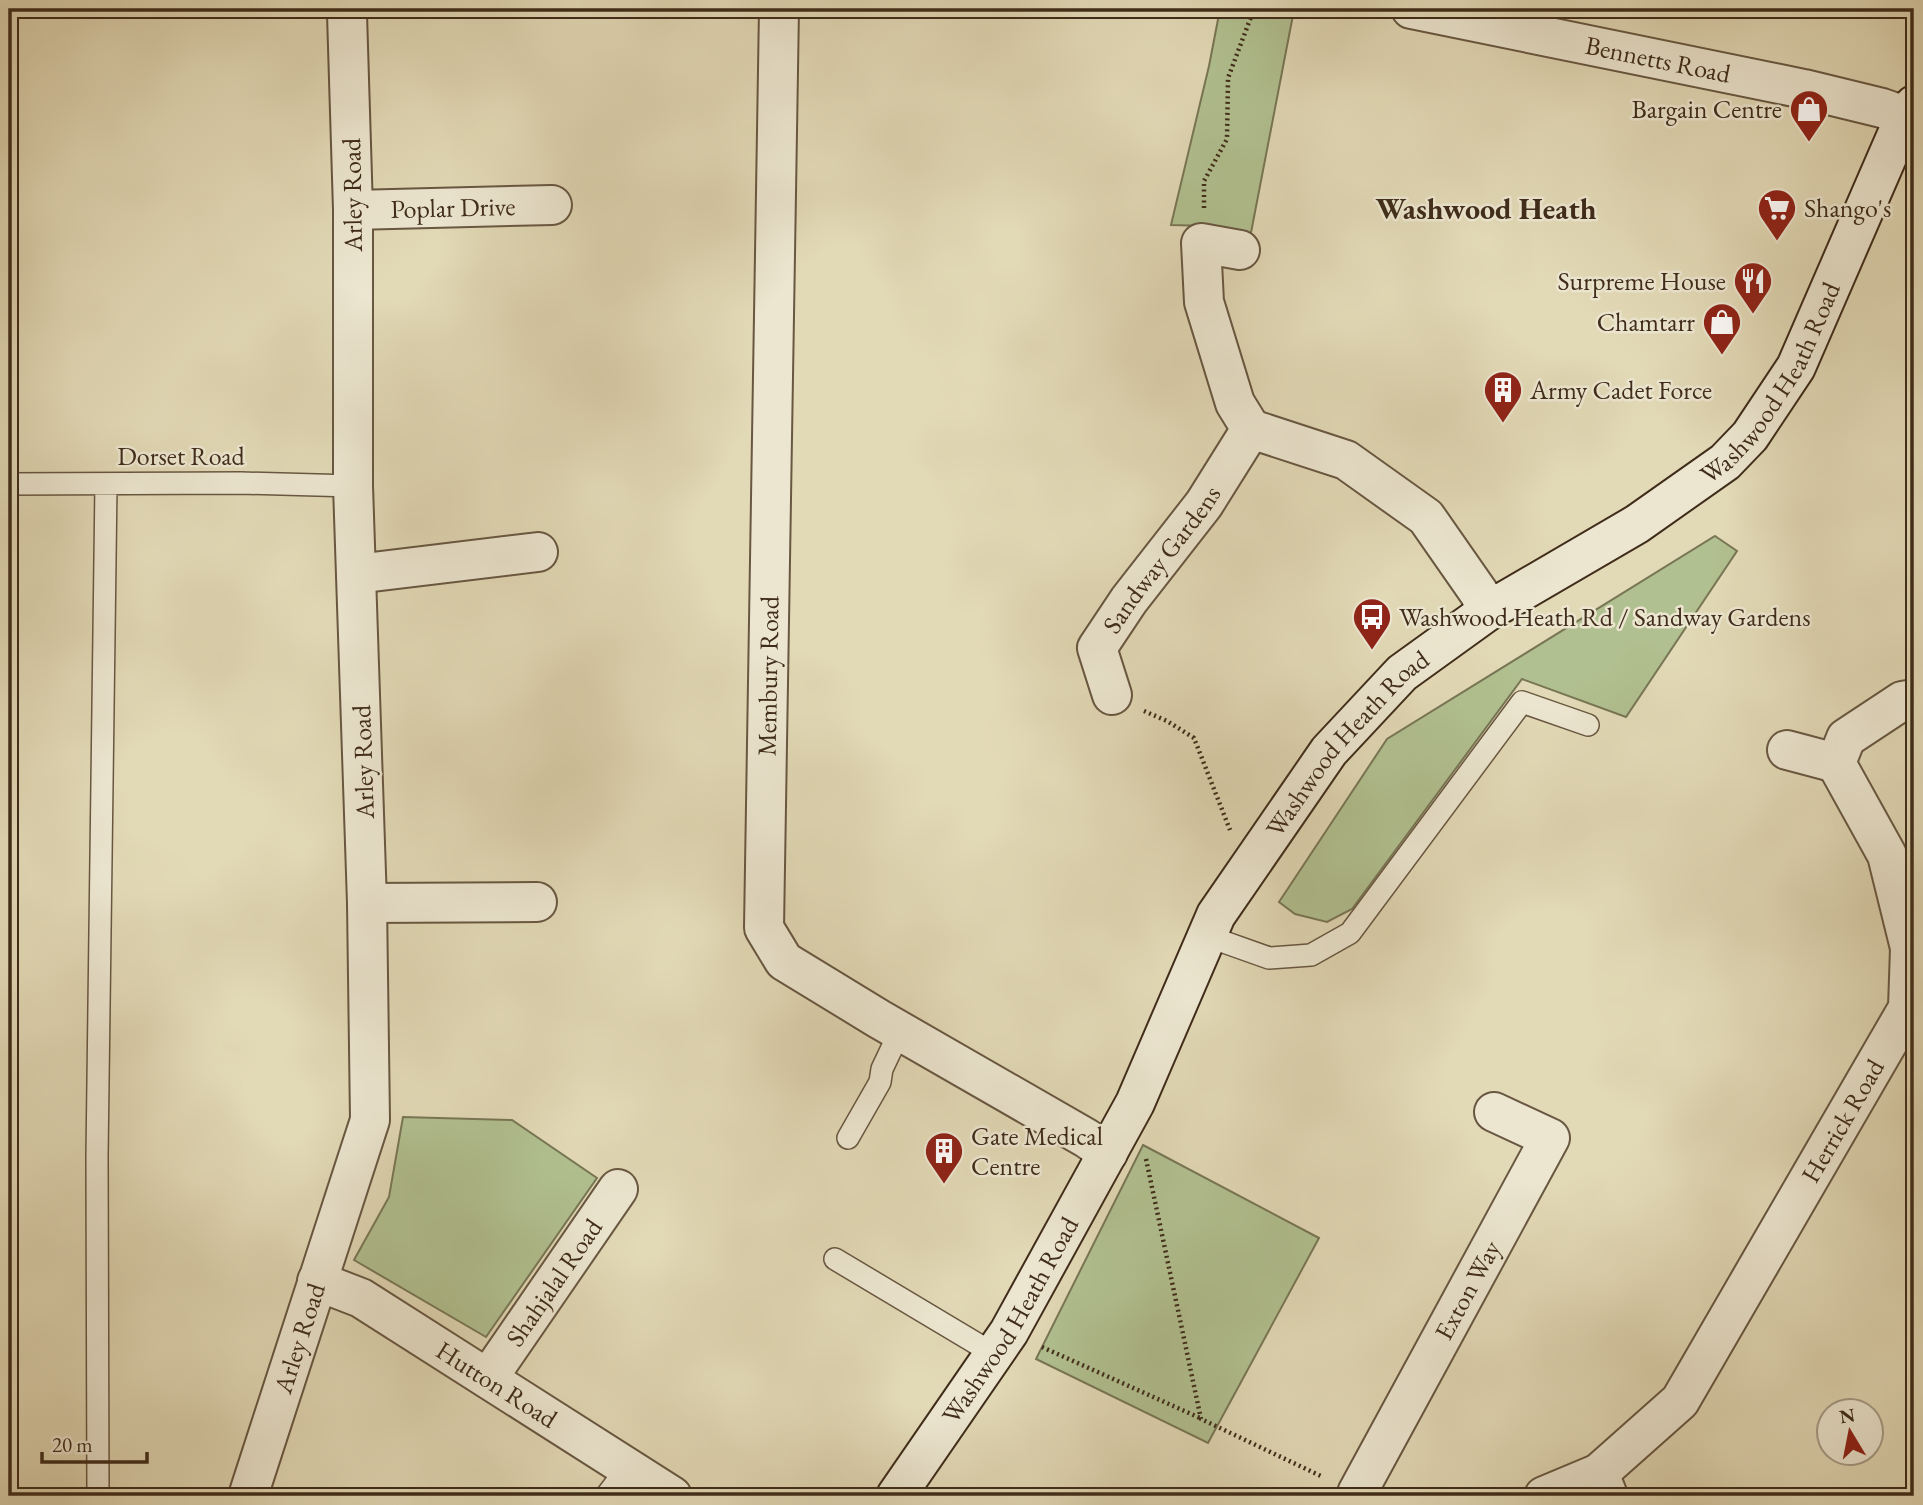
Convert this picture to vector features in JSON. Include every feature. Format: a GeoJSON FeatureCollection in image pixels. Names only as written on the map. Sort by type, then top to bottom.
{"type":"FeatureCollection","features":[{"type":"Feature","properties":{"kind":"street","name":"Arley Road"},"geometry":{"type":"LineString","coordinates":[[248,1496],[370,1120],[367,904],[353,486],[353,210],[349,9]]}},
{"type":"Feature","properties":{"kind":"street","name":"Membury Road"},"geometry":{"type":"LineString","coordinates":[[779,9],[764,928],[784,961],[1108,1153]]}},
{"type":"Feature","properties":{"kind":"street","name":"Bennetts Road"},"geometry":{"type":"LineString","coordinates":[[1411,9],[1804,89],[1882,108],[1910,110]]}},
{"type":"Feature","properties":{"kind":"street","name":"Washwood Heath Road"},"geometry":{"type":"LineString","coordinates":[[896,1496],[1001,1343],[1108,1153],[1135,1103],[1216,915],[1329,751],[1402,673],[1488,611],[1637,524],[1725,462],[1750,436],[1796,366],[1910,110]]}},
{"type":"Feature","properties":{"kind":"street","name":"Poplar Drive"},"geometry":{"type":"LineString","coordinates":[[353,210],[552,205]]}},
{"type":"Feature","properties":{"kind":"street"},"geometry":{"type":"LineString","coordinates":[[1240,250],[1201,243],[1204,302],[1235,403],[1251,429],[1346,460],[1426,517],[1479,593],[1488,611]]}},
{"type":"Feature","properties":{"kind":"street","name":"Sandway Gardens"},"geometry":{"type":"LineString","coordinates":[[1112,695],[1097,648],[1129,600],[1204,503],[1251,429]]}},
{"type":"Feature","properties":{"kind":"street"},"geometry":{"type":"LineString","coordinates":[[356,575],[538,552]]}},
{"type":"Feature","properties":{"kind":"street"},"geometry":{"type":"LineString","coordinates":[[1787,750],[1836,763],[1846,738],[1902,701],[1914,699]]}},
{"type":"Feature","properties":{"kind":"street","name":"Herrick Road"},"geometry":{"type":"LineString","coordinates":[[1544,1496],[1604,1485],[1680,1401],[1911,1008],[1910,948],[1887,855],[1836,763]]}},
{"type":"Feature","properties":{"kind":"street"},"geometry":{"type":"LineString","coordinates":[[367,904],[537,902]]}},
{"type":"Feature","properties":{"kind":"street","name":"Exton Way"},"geometry":{"type":"LineString","coordinates":[[1357,1495],[1550,1138],[1493,1112]]}},
{"type":"Feature","properties":{"kind":"street","name":"Shahjalal Road"},"geometry":{"type":"LineString","coordinates":[[488,1378],[618,1189]]}},
{"type":"Feature","properties":{"kind":"street","name":"Hutton Road"},"geometry":{"type":"LineString","coordinates":[[317,1282],[361,1298],[488,1378],[617,1482],[672,1496]]}},
{"type":"Feature","properties":{"kind":"lane","name":"Dorset Road"},"geometry":{"type":"LineString","coordinates":[[9,484],[353,486]]}},
{"type":"Feature","properties":{"kind":"lane"},"geometry":{"type":"LineString","coordinates":[[97,1496],[97,1156],[106,484]]}},
{"type":"Feature","properties":{"kind":"lane"},"geometry":{"type":"LineString","coordinates":[[1207,936],[1269,958],[1311,955],[1320,950],[1350,933],[1521,702],[1588,724]]}},
{"type":"Feature","properties":{"kind":"lane"},"geometry":{"type":"LineString","coordinates":[[848,1138],[880,1082],[882,1069],[900,1031]]}},
{"type":"Feature","properties":{"kind":"lane"},"geometry":{"type":"LineString","coordinates":[[835,1259],[1001,1343]]}},
{"type":"Feature","properties":{"kind":"path"},"geometry":{"type":"LineString","coordinates":[[1201,243],[1205,216],[1204,181],[1227,139],[1228,78],[1254,9]]}},
{"type":"Feature","properties":{"kind":"path"},"geometry":{"type":"LineString","coordinates":[[1112,695],[1194,737],[1246,871]]}},
{"type":"Feature","properties":{"kind":"path"},"geometry":{"type":"LineString","coordinates":[[1135,1103],[1201,1419]]}},
{"type":"Feature","properties":{"kind":"path"},"geometry":{"type":"LineString","coordinates":[[1001,1343],[1201,1419],[1357,1495]]}},
{"type":"Feature","properties":{"kind":"green space"},"geometry":{"type":"Polygon","coordinates":[[[1220,9],[1262,9],[1293,15],[1249,243],[1211,226],[1171,225],[1220,9]]]}},
{"type":"Feature","properties":{"kind":"green space"},"geometry":{"type":"Polygon","coordinates":[[[1715,536],[1737,551],[1626,717],[1522,679],[1352,909],[1327,922],[1295,914],[1279,902],[1387,739],[1715,536]]]}},
{"type":"Feature","properties":{"kind":"green space"},"geometry":{"type":"Polygon","coordinates":[[[403,1117],[512,1120],[597,1178],[486,1337],[354,1260],[389,1197],[403,1117]]]}},
{"type":"Feature","properties":{"kind":"green space"},"geometry":{"type":"Polygon","coordinates":[[[1143,1145],[1319,1238],[1208,1443],[1036,1359],[1143,1145]]]}},
{"type":"Feature","properties":{"kind":"place","name":"Bargain Centre"},"geometry":{"type":"Point","coordinates":[1809,143]}},
{"type":"Feature","properties":{"kind":"place","name":"Shango's"},"geometry":{"type":"Point","coordinates":[1777,242]}},
{"type":"Feature","properties":{"kind":"place","name":"Surpreme House"},"geometry":{"type":"Point","coordinates":[1753,315]}},
{"type":"Feature","properties":{"kind":"place","name":"Chamtarr"},"geometry":{"type":"Point","coordinates":[1722,356]}},
{"type":"Feature","properties":{"kind":"place","name":"Army Cadet Force"},"geometry":{"type":"Point","coordinates":[1503,424]}},
{"type":"Feature","properties":{"kind":"place","name":"Washwood Heath Rd / Sandway Gardens"},"geometry":{"type":"Point","coordinates":[1372,651]}},
{"type":"Feature","properties":{"kind":"place","name":"Gate Medical Centre"},"geometry":{"type":"Point","coordinates":[944,1185]}},
{"type":"Feature","properties":{"kind":"district","name":"Washwood Heath"},"geometry":{"type":"Point","coordinates":[1486,208]}}]}
